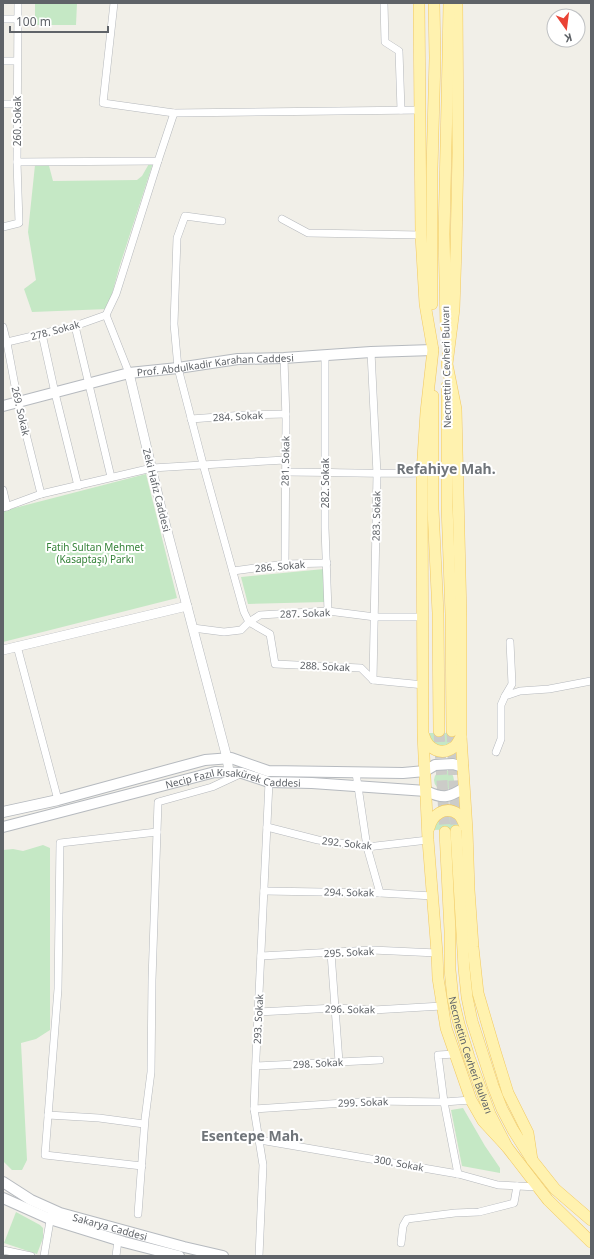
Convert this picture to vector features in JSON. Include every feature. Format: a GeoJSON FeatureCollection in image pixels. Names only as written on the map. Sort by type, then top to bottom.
{"type":"FeatureCollection","features":[{"type":"Feature","properties":{"kind":"main road"},"geometry":{"type":"LineString","coordinates":[[419,3],[422,235],[425,304],[433,350],[426,412],[422,473],[423,734],[428,836],[438,978],[446,1028],[471,1100],[483,1121],[507,1147]]}},
{"type":"Feature","properties":{"kind":"main road","name":"Necmettin Cevheri Bulvarı"},"geometry":{"type":"LineString","coordinates":[[434,3],[435,58],[431,227],[434,410],[433,509],[438,613],[439,731]]}},
{"type":"Feature","properties":{"kind":"main road","name":"Necmettin Cevheri Bulvarı"},"geometry":{"type":"LineString","coordinates":[[448,3],[444,234],[447,506],[457,734],[463,767]]}},
{"type":"Feature","properties":{"kind":"main road"},"geometry":{"type":"LineString","coordinates":[[446,364],[454,309],[458,153],[457,3]]}},
{"type":"Feature","properties":{"kind":"main road","name":"Prof. Abdulkadir Karahan Caddesi"},"geometry":{"type":"LineString","coordinates":[[3,406],[129,373],[178,368],[238,359],[433,350]]}},
{"type":"Feature","properties":{"kind":"main road"},"geometry":{"type":"LineString","coordinates":[[423,734],[425,742],[433,750],[440,752],[447,751],[454,747],[457,734]]}},
{"type":"Feature","properties":{"kind":"main road","name":"Necip Fazıl Kısakürek Caddesi"},"geometry":{"type":"LineString","coordinates":[[3,812],[58,800],[205,760],[231,758],[268,771],[403,773],[425,771],[435,765],[453,764],[463,767]]}},
{"type":"Feature","properties":{"kind":"main road"},"geometry":{"type":"LineString","coordinates":[[456,831],[464,788],[463,767]]}},
{"type":"Feature","properties":{"kind":"main road","name":"Necip Fazıl Kısakürek Caddesi"},"geometry":{"type":"LineString","coordinates":[[3,827],[216,772],[242,773],[269,782],[312,783],[426,792],[437,797],[452,796],[464,788]]}},
{"type":"Feature","properties":{"kind":"main road"},"geometry":{"type":"LineString","coordinates":[[428,836],[430,822],[435,815],[441,812],[451,811],[458,814],[462,819],[456,831]]}},
{"type":"Feature","properties":{"kind":"main road","name":"Necmettin Cevheri Bulvarı"},"geometry":{"type":"LineString","coordinates":[[456,831],[450,931],[450,970],[453,999],[471,1064],[490,1114],[507,1147],[548,1200],[591,1242]]}},
{"type":"Feature","properties":{"kind":"main road","name":"Necmettin Cevheri Bulvarı"},"geometry":{"type":"LineString","coordinates":[[456,831],[467,997],[472,1021],[493,1086],[502,1109],[513,1130],[532,1160],[555,1189],[591,1220]]}},
{"type":"Feature","properties":{"kind":"main road","name":"Sakarya Caddesi"},"geometry":{"type":"LineString","coordinates":[[3,1182],[51,1214],[60,1213],[184,1247],[224,1256]]}},
{"type":"Feature","properties":{"kind":"main road","name":"Sakarya Caddesi"},"geometry":{"type":"LineString","coordinates":[[3,1198],[51,1214],[118,1240],[179,1256]]}},
{"type":"Feature","properties":{"kind":"street","name":"260. Sokak"},"geometry":{"type":"LineString","coordinates":[[3,227],[18,223],[18,3]]}},
{"type":"Feature","properties":{"kind":"street"},"geometry":{"type":"LineString","coordinates":[[114,3],[103,103],[174,113],[421,110]]}},
{"type":"Feature","properties":{"kind":"street"},"geometry":{"type":"LineString","coordinates":[[384,3],[386,42],[399,51],[401,110]]}},
{"type":"Feature","properties":{"kind":"street"},"geometry":{"type":"LineString","coordinates":[[3,19],[17,19]]}},
{"type":"Feature","properties":{"kind":"street"},"geometry":{"type":"LineString","coordinates":[[3,61],[18,61]]}},
{"type":"Feature","properties":{"kind":"street"},"geometry":{"type":"LineString","coordinates":[[3,104],[17,104]]}},
{"type":"Feature","properties":{"kind":"street"},"geometry":{"type":"LineString","coordinates":[[129,373],[106,315],[116,294],[174,113]]}},
{"type":"Feature","properties":{"kind":"street"},"geometry":{"type":"LineString","coordinates":[[17,162],[158,161]]}},
{"type":"Feature","properties":{"kind":"street"},"geometry":{"type":"LineString","coordinates":[[222,221],[185,216],[178,238],[174,324],[178,368],[232,571],[244,612],[249,622]]}},
{"type":"Feature","properties":{"kind":"street"},"geometry":{"type":"LineString","coordinates":[[282,219],[308,233],[422,235]]}},
{"type":"Feature","properties":{"kind":"street","name":"278. Sokak"},"geometry":{"type":"LineString","coordinates":[[5,343],[75,326],[106,315]]}},
{"type":"Feature","properties":{"kind":"street"},"geometry":{"type":"LineString","coordinates":[[75,326],[111,477]]}},
{"type":"Feature","properties":{"kind":"street","name":"269. Sokak"},"geometry":{"type":"LineString","coordinates":[[3,327],[18,402],[41,494]]}},
{"type":"Feature","properties":{"kind":"street"},"geometry":{"type":"LineString","coordinates":[[42,334],[78,486]]}},
{"type":"Feature","properties":{"kind":"street","name":"283. Sokak"},"geometry":{"type":"LineString","coordinates":[[371,352],[377,474],[373,680]]}},
{"type":"Feature","properties":{"kind":"street","name":"282. Sokak"},"geometry":{"type":"LineString","coordinates":[[325,355],[325,528],[328,611]]}},
{"type":"Feature","properties":{"kind":"street","name":"281. Sokak"},"geometry":{"type":"LineString","coordinates":[[284,358],[286,414],[285,564]]}},
{"type":"Feature","properties":{"kind":"street","name":"Zeki Hafız Caddesi"},"geometry":{"type":"LineString","coordinates":[[129,373],[187,606],[227,758],[229,772]]}},
{"type":"Feature","properties":{"kind":"street","name":"284. Sokak"},"geometry":{"type":"LineString","coordinates":[[191,419],[244,415],[286,414]]}},
{"type":"Feature","properties":{"kind":"street"},"geometry":{"type":"LineString","coordinates":[[3,490],[5,507],[41,494],[152,468],[285,460]]}},
{"type":"Feature","properties":{"kind":"street"},"geometry":{"type":"LineString","coordinates":[[285,472],[377,474],[422,473]]}},
{"type":"Feature","properties":{"kind":"street","name":"286. Sokak"},"geometry":{"type":"LineString","coordinates":[[232,571],[285,564],[327,563]]}},
{"type":"Feature","properties":{"kind":"street"},"geometry":{"type":"LineString","coordinates":[[3,650],[187,606]]}},
{"type":"Feature","properties":{"kind":"street","name":"287. Sokak"},"geometry":{"type":"LineString","coordinates":[[193,628],[224,632],[241,630],[249,622],[260,615],[328,611],[375,617],[423,618]]}},
{"type":"Feature","properties":{"kind":"street","name":"288. Sokak"},"geometry":{"type":"LineString","coordinates":[[249,622],[270,634],[275,664],[361,668],[373,680]]}},
{"type":"Feature","properties":{"kind":"street"},"geometry":{"type":"LineString","coordinates":[[496,752],[501,739],[501,705],[512,684],[510,642]]}},
{"type":"Feature","properties":{"kind":"street"},"geometry":{"type":"LineString","coordinates":[[18,646],[58,800]]}},
{"type":"Feature","properties":{"kind":"street"},"geometry":{"type":"LineString","coordinates":[[373,680],[424,685]]}},
{"type":"Feature","properties":{"kind":"street"},"geometry":{"type":"LineString","coordinates":[[505,696],[520,691],[549,689],[591,681]]}},
{"type":"Feature","properties":{"kind":"street"},"geometry":{"type":"LineString","coordinates":[[138,1214],[144,1124],[151,1072],[152,980],[158,802],[212,787],[242,773]]}},
{"type":"Feature","properties":{"kind":"street"},"geometry":{"type":"LineString","coordinates":[[356,773],[368,847],[380,893]]}},
{"type":"Feature","properties":{"kind":"street","name":"293. Sokak"},"geometry":{"type":"LineString","coordinates":[[259,1256],[264,1165],[254,1109],[269,782]]}},
{"type":"Feature","properties":{"kind":"street","name":"292. Sokak"},"geometry":{"type":"LineString","coordinates":[[267,827],[318,840],[368,847],[428,836]]}},
{"type":"Feature","properties":{"kind":"street"},"geometry":{"type":"LineString","coordinates":[[142,1166],[45,1155],[58,989],[60,843],[156,832]]}},
{"type":"Feature","properties":{"kind":"street","name":"294. Sokak"},"geometry":{"type":"LineString","coordinates":[[264,891],[380,893],[433,896]]}},
{"type":"Feature","properties":{"kind":"street","name":"295. Sokak"},"geometry":{"type":"LineString","coordinates":[[261,956],[372,950],[437,953]]}},
{"type":"Feature","properties":{"kind":"street"},"geometry":{"type":"LineString","coordinates":[[331,953],[339,1062]]}},
{"type":"Feature","properties":{"kind":"street","name":"296. Sokak"},"geometry":{"type":"LineString","coordinates":[[258,1012],[335,1008],[373,1010],[442,1006]]}},
{"type":"Feature","properties":{"kind":"street"},"geometry":{"type":"LineString","coordinates":[[455,1054],[438,1055],[444,1102],[458,1174]]}},
{"type":"Feature","properties":{"kind":"street","name":"298. Sokak"},"geometry":{"type":"LineString","coordinates":[[256,1066],[380,1060]]}},
{"type":"Feature","properties":{"kind":"street","name":"299. Sokak"},"geometry":{"type":"LineString","coordinates":[[254,1109],[374,1101],[444,1102],[471,1100]]}},
{"type":"Feature","properties":{"kind":"street"},"geometry":{"type":"LineString","coordinates":[[48,1115],[99,1118],[144,1124]]}},
{"type":"Feature","properties":{"kind":"street","name":"300. Sokak"},"geometry":{"type":"LineString","coordinates":[[260,1140],[458,1174],[498,1185],[537,1187]]}},
{"type":"Feature","properties":{"kind":"street"},"geometry":{"type":"LineString","coordinates":[[401,1243],[403,1226],[407,1219],[455,1213],[479,1212],[514,1203],[517,1186]]}},
{"type":"Feature","properties":{"kind":"street"},"geometry":{"type":"LineString","coordinates":[[44,1256],[51,1214]]}},
{"type":"Feature","properties":{"kind":"street"},"geometry":{"type":"LineString","coordinates":[[116,1256],[118,1240]]}},
{"type":"Feature","properties":{"kind":"street"},"geometry":{"type":"LineString","coordinates":[[3,1250],[31,1256]]}},
{"type":"Feature","properties":{"kind":"green space"},"geometry":{"type":"Polygon","coordinates":[[[35,3],[77,3],[76,25],[35,25],[35,3]]]}},
{"type":"Feature","properties":{"kind":"green space"},"geometry":{"type":"Polygon","coordinates":[[[48,162],[53,181],[137,180],[142,176],[150,162],[153,163],[119,268],[108,309],[32,312],[24,289],[36,280],[28,232],[35,165],[48,162]]]}},
{"type":"Feature","properties":{"kind":"green space","name":"Fatih Sultan Mehmet (Kasaptaşı) Parkı"},"geometry":{"type":"Polygon","coordinates":[[[146,474],[177,598],[3,642],[3,511],[146,474]]]}},
{"type":"Feature","properties":{"kind":"green space"},"geometry":{"type":"Polygon","coordinates":[[[324,569],[325,602],[248,604],[241,577],[324,569]]]}},
{"type":"Feature","properties":{"kind":"green space"},"geometry":{"type":"Polygon","coordinates":[[[429,733],[457,733],[454,741],[444,747],[433,744],[429,733]]]}},
{"type":"Feature","properties":{"kind":"green space"},"geometry":{"type":"Polygon","coordinates":[[[444,770],[451,773],[454,780],[451,787],[444,790],[437,787],[434,780],[437,773],[444,770]]]}},
{"type":"Feature","properties":{"kind":"green space"},"geometry":{"type":"Polygon","coordinates":[[[446,814],[457,819],[461,829],[433,830],[435,823],[446,814]]]}},
{"type":"Feature","properties":{"kind":"green space"},"geometry":{"type":"Polygon","coordinates":[[[43,845],[50,848],[50,1030],[36,1039],[21,1043],[27,1160],[22,1170],[12,1170],[3,1161],[3,850],[13,849],[23,851],[43,845]]]}},
{"type":"Feature","properties":{"kind":"green space"},"geometry":{"type":"Polygon","coordinates":[[[463,1108],[485,1146],[500,1168],[500,1173],[462,1166],[451,1110],[463,1108]]]}},
{"type":"Feature","properties":{"kind":"green space"},"geometry":{"type":"Polygon","coordinates":[[[16,1212],[43,1228],[43,1238],[37,1254],[4,1243],[16,1212]]]}},
{"type":"Feature","properties":{"kind":"tunnel"},"geometry":{"type":"LineString","coordinates":[[439,731],[445,832]]}},
{"type":"Feature","properties":{"kind":"tunnel"},"geometry":{"type":"LineString","coordinates":[[452,731],[456,831]]}},
{"type":"Feature","properties":{"kind":"district","name":"Refahiye Mah."},"geometry":{"type":"Point","coordinates":[446,468]}},
{"type":"Feature","properties":{"kind":"district","name":"Esentepe Mah."},"geometry":{"type":"Point","coordinates":[252,1135]}}]}
